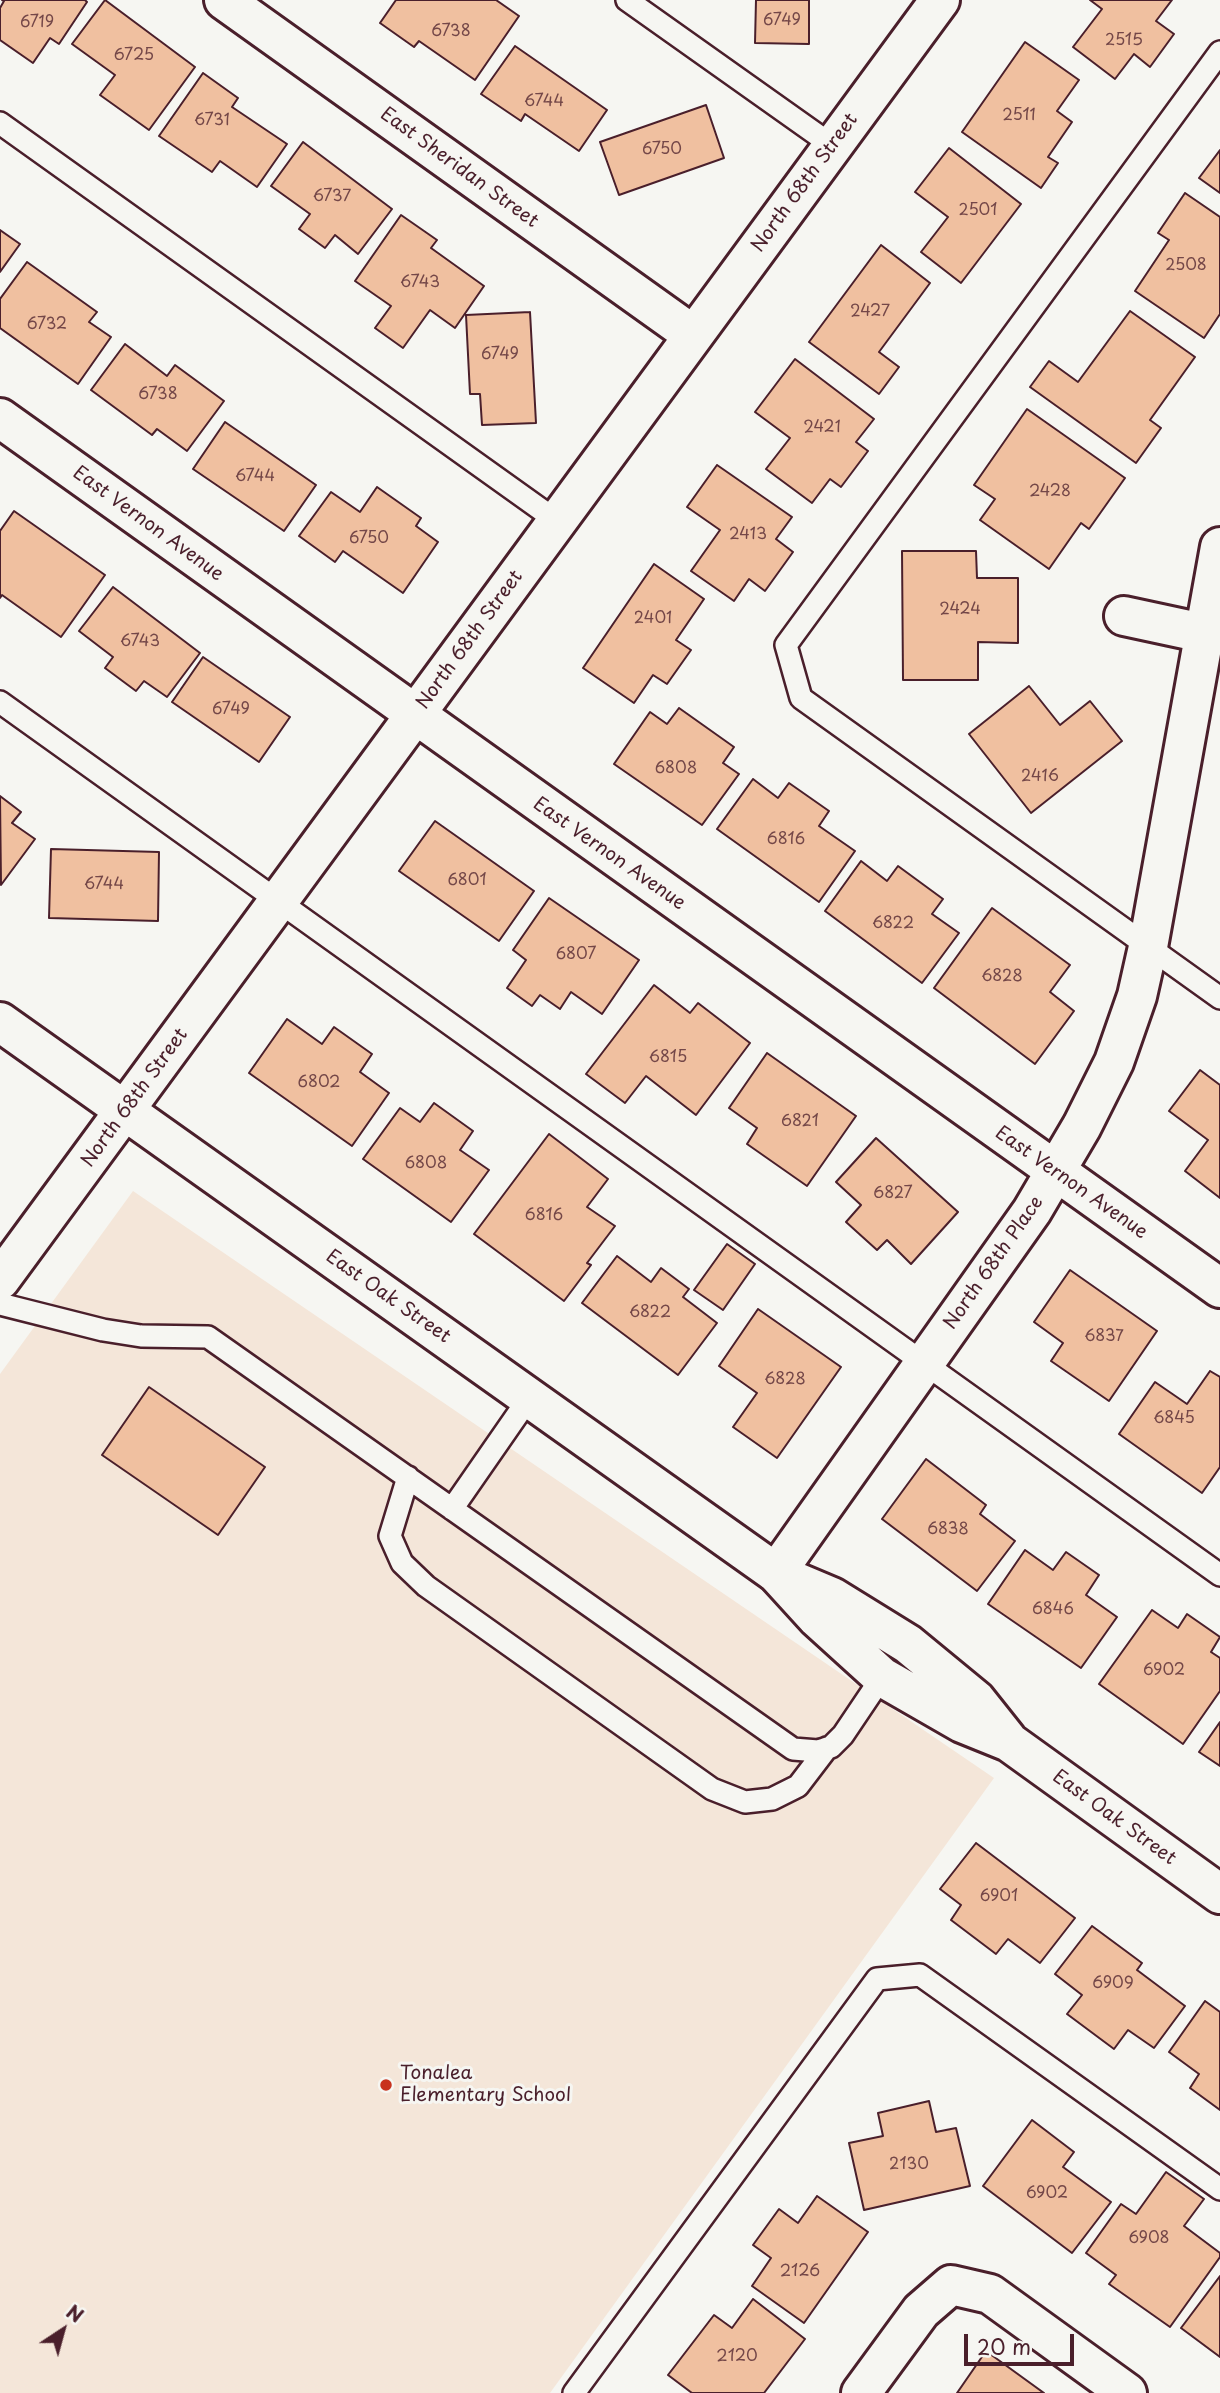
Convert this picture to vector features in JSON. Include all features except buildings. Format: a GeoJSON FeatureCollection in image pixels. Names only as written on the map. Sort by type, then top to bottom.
{"type":"FeatureCollection","features":[{"type":"Feature","properties":{"kind":"street","name":"East Sheridan Street"},"geometry":{"type":"LineString","coordinates":[[224,0],[693,335]]}},
{"type":"Feature","properties":{"kind":"street","name":"North 68th Street"},"geometry":{"type":"LineString","coordinates":[[0,1280],[940,0]]}},
{"type":"Feature","properties":{"kind":"street","name":"East Vernon Avenue"},"geometry":{"type":"LineString","coordinates":[[0,418],[1220,1288]]}},
{"type":"Feature","properties":{"kind":"street","name":"North 68th Place"},"geometry":{"type":"LineString","coordinates":[[776,1573],[1032,1211],[1083,1126],[1114,1062],[1137,996],[1148,947],[1220,547]]}},
{"type":"Feature","properties":{"kind":"street"},"geometry":{"type":"LineString","coordinates":[[1124,616],[1203,633]]}},
{"type":"Feature","properties":{"kind":"street","name":"East Oak Street"},"geometry":{"type":"LineString","coordinates":[[0,1022],[776,1573],[832,1597],[908,1644],[975,1700],[1009,1742]]}},
{"type":"Feature","properties":{"kind":"street","name":"East Oak Street"},"geometry":{"type":"LineString","coordinates":[[776,1573],[817,1618],[882,1677],[962,1723],[1009,1742],[1220,1894]]}},
{"type":"Feature","properties":{"kind":"street"},"geometry":{"type":"LineString","coordinates":[[861,2393],[921,2311],[951,2285],[990,2294],[1124,2392]]}},
{"type":"Feature","properties":{"kind":"lane"},"geometry":{"type":"LineString","coordinates":[[628,0],[833,146]]}},
{"type":"Feature","properties":{"kind":"lane"},"geometry":{"type":"LineString","coordinates":[[1220,52],[786,645],[801,698],[1220,998]]}},
{"type":"Feature","properties":{"kind":"lane"},"geometry":{"type":"LineString","coordinates":[[0,123],[557,521]]}},
{"type":"Feature","properties":{"kind":"lane"},"geometry":{"type":"LineString","coordinates":[[0,702],[1220,1575]]}},
{"type":"Feature","properties":{"kind":"lane"},"geometry":{"type":"LineString","coordinates":[[0,1304],[103,1330],[141,1336],[208,1337],[793,1749],[818,1751],[827,1748]]}},
{"type":"Feature","properties":{"kind":"lane"},"geometry":{"type":"LineString","coordinates":[[452,1508],[529,1398]]}},
{"type":"Feature","properties":{"kind":"lane"},"geometry":{"type":"LineString","coordinates":[[408,1477],[390,1536],[401,1563],[426,1586],[712,1789],[745,1802],[772,1799],[798,1786],[827,1748],[843,1735],[882,1677]]}},
{"type":"Feature","properties":{"kind":"lane"},"geometry":{"type":"LineString","coordinates":[[574,2393],[877,1979],[920,1975],[1220,2189]]}},
{"type":"Feature","properties":{"kind":"shaded area","name":"Tonalea Elementary School"},"geometry":{"type":"Polygon","coordinates":[[[133,1191],[994,1778],[550,2393],[0,2393],[0,1374],[133,1191]]]}},
{"type":"Feature","properties":{"kind":"place","name":"Tonalea Elementary School"},"geometry":{"type":"Point","coordinates":[386,2085]}}]}
